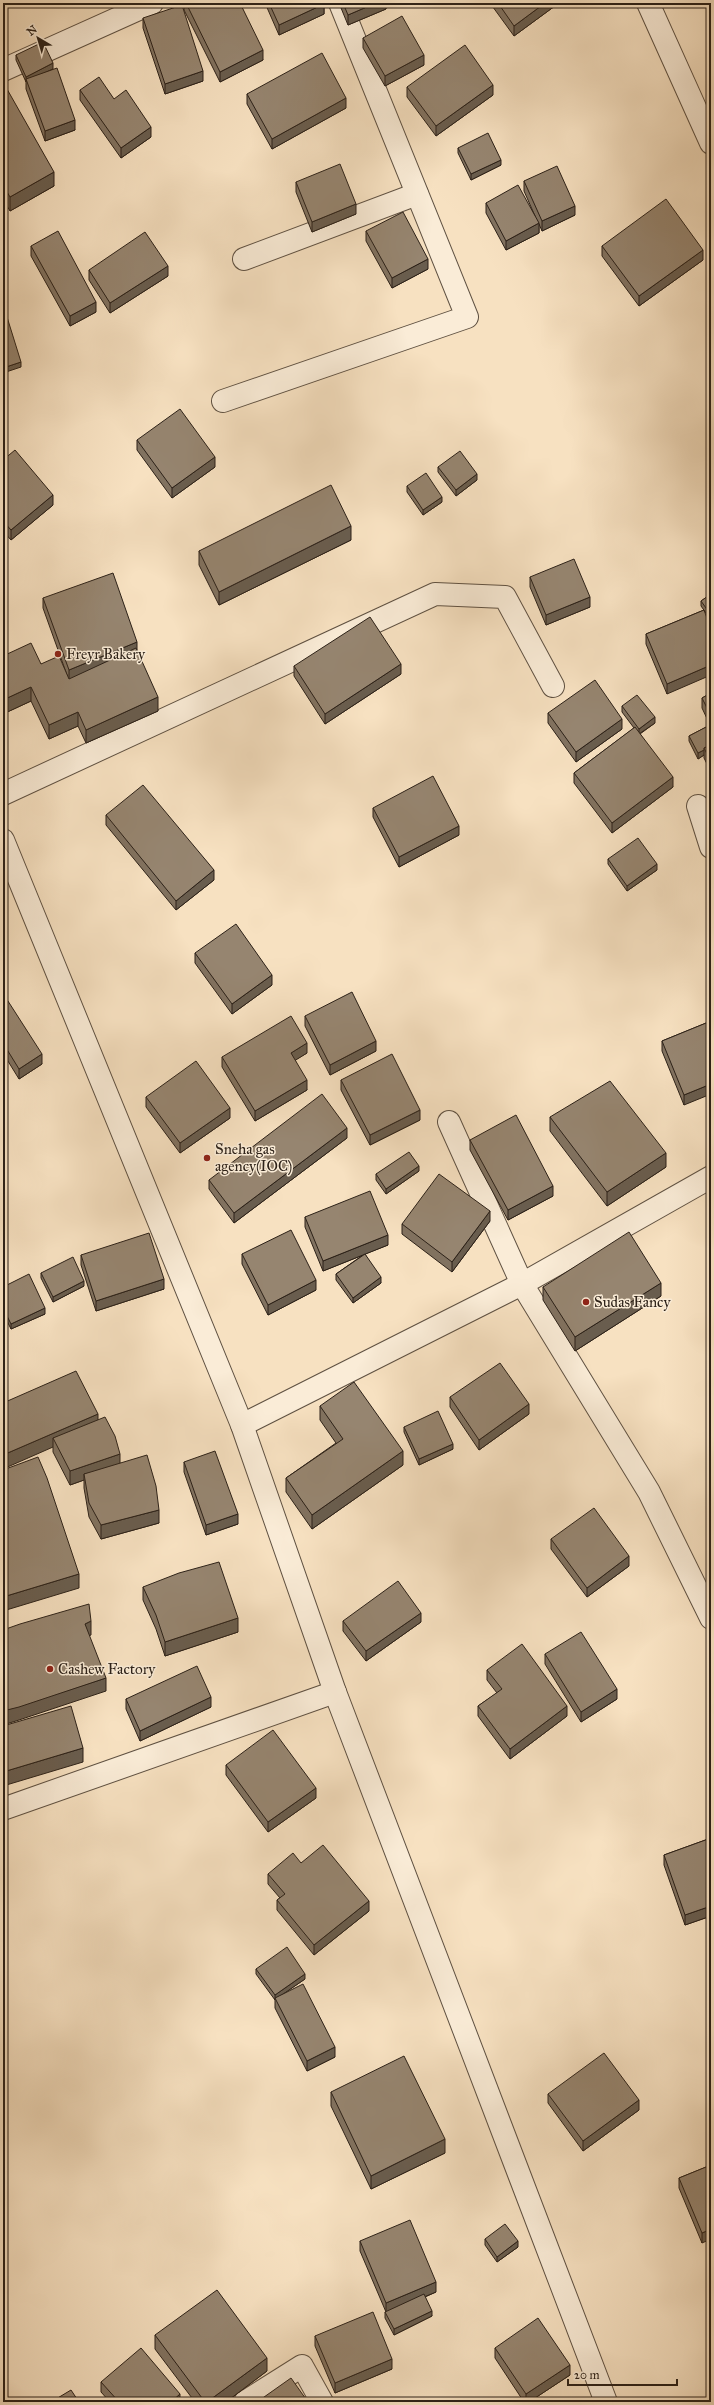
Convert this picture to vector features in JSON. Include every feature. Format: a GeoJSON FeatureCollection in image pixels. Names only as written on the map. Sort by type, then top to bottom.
{"type":"FeatureCollection","features":[{"type":"Feature","properties":{"kind":"street"},"geometry":{"type":"LineString","coordinates":[[3,70],[152,3]]}},
{"type":"Feature","properties":{"kind":"street"},"geometry":{"type":"LineString","coordinates":[[223,401],[467,317],[340,3]]}},
{"type":"Feature","properties":{"kind":"street"},"geometry":{"type":"LineString","coordinates":[[648,3],[711,144]]}},
{"type":"Feature","properties":{"kind":"street"},"geometry":{"type":"LineString","coordinates":[[244,259],[417,194]]}},
{"type":"Feature","properties":{"kind":"street"},"geometry":{"type":"LineString","coordinates":[[3,794],[435,594],[505,597],[553,686]]}},
{"type":"Feature","properties":{"kind":"street"},"geometry":{"type":"LineString","coordinates":[[698,806],[711,847]]}},
{"type":"Feature","properties":{"kind":"street"},"geometry":{"type":"LineString","coordinates":[[3,840],[242,1425],[335,1692],[606,2402]]}},
{"type":"Feature","properties":{"kind":"street"},"geometry":{"type":"LineString","coordinates":[[449,1122],[522,1284],[649,1492],[711,1618]]}},
{"type":"Feature","properties":{"kind":"street"},"geometry":{"type":"LineString","coordinates":[[242,1425],[522,1284],[711,1177]]}},
{"type":"Feature","properties":{"kind":"street"},"geometry":{"type":"LineString","coordinates":[[3,1809],[335,1692]]}},
{"type":"Feature","properties":{"kind":"street"},"geometry":{"type":"LineString","coordinates":[[245,2402],[302,2366],[322,2402]]}},
{"type":"Feature","properties":{"kind":"building"},"geometry":{"type":"Polygon","coordinates":[[[186,3],[240,3],[263,50],[220,72],[186,3]]]}},
{"type":"Feature","properties":{"kind":"building"},"geometry":{"type":"Polygon","coordinates":[[[269,3],[324,3],[324,4],[279,25],[269,3]]]}},
{"type":"Feature","properties":{"kind":"building"},"geometry":{"type":"Polygon","coordinates":[[[343,3],[376,3],[348,15],[343,3]]]}},
{"type":"Feature","properties":{"kind":"building"},"geometry":{"type":"Polygon","coordinates":[[[498,3],[545,3],[514,26],[498,3]]]}},
{"type":"Feature","properties":{"kind":"building"},"geometry":{"type":"Polygon","coordinates":[[[182,5],[203,71],[165,84],[143,18],[182,5]]]}},
{"type":"Feature","properties":{"kind":"building"},"geometry":{"type":"Polygon","coordinates":[[[402,16],[424,55],[385,76],[363,38],[402,16]]]}},
{"type":"Feature","properties":{"kind":"building"},"geometry":{"type":"Polygon","coordinates":[[[43,42],[53,63],[26,77],[16,55],[43,42]]]}},
{"type":"Feature","properties":{"kind":"building"},"geometry":{"type":"Polygon","coordinates":[[[465,45],[493,85],[436,126],[407,87],[465,45]]]}},
{"type":"Feature","properties":{"kind":"building"},"geometry":{"type":"Polygon","coordinates":[[[322,53],[346,98],[272,139],[247,94],[322,53]]]}},
{"type":"Feature","properties":{"kind":"building"},"geometry":{"type":"Polygon","coordinates":[[[57,68],[75,120],[45,131],[26,79],[57,68]]]}},
{"type":"Feature","properties":{"kind":"building"},"geometry":{"type":"Polygon","coordinates":[[[99,77],[114,99],[126,90],[151,127],[121,148],[80,90],[99,77]]]}},
{"type":"Feature","properties":{"kind":"building"},"geometry":{"type":"Polygon","coordinates":[[[3,82],[54,172],[10,197],[3,185],[3,82]]]}},
{"type":"Feature","properties":{"kind":"building"},"geometry":{"type":"Polygon","coordinates":[[[488,133],[501,160],[471,174],[458,148],[488,133]]]}},
{"type":"Feature","properties":{"kind":"building"},"geometry":{"type":"Polygon","coordinates":[[[340,164],[356,204],[312,222],[296,182],[340,164]]]}},
{"type":"Feature","properties":{"kind":"building"},"geometry":{"type":"Polygon","coordinates":[[[557,166],[575,206],[542,221],[524,181],[557,166]]]}},
{"type":"Feature","properties":{"kind":"building"},"geometry":{"type":"Polygon","coordinates":[[[518,185],[539,223],[506,241],[486,203],[518,185]]]}},
{"type":"Feature","properties":{"kind":"building"},"geometry":{"type":"Polygon","coordinates":[[[666,199],[703,250],[639,296],[602,246],[666,199]]]}},
{"type":"Feature","properties":{"kind":"building"},"geometry":{"type":"Polygon","coordinates":[[[403,212],[428,259],[392,278],[366,231],[403,212]]]}},
{"type":"Feature","properties":{"kind":"building"},"geometry":{"type":"Polygon","coordinates":[[[58,231],[96,302],[70,316],[31,246],[58,231]]]}},
{"type":"Feature","properties":{"kind":"building"},"geometry":{"type":"Polygon","coordinates":[[[145,232],[168,266],[110,303],[89,270],[145,232]]]}},
{"type":"Feature","properties":{"kind":"building"},"geometry":{"type":"Polygon","coordinates":[[[7,317],[21,362],[3,368],[3,318],[7,317]]]}},
{"type":"Feature","properties":{"kind":"building"},"geometry":{"type":"Polygon","coordinates":[[[180,409],[215,457],[172,488],[137,440],[180,409]]]}},
{"type":"Feature","properties":{"kind":"building"},"geometry":{"type":"Polygon","coordinates":[[[15,450],[53,495],[11,530],[3,521],[3,460],[15,450]]]}},
{"type":"Feature","properties":{"kind":"building"},"geometry":{"type":"Polygon","coordinates":[[[460,451],[477,474],[456,490],[438,467],[460,451]]]}},
{"type":"Feature","properties":{"kind":"building"},"geometry":{"type":"Polygon","coordinates":[[[426,473],[442,497],[423,510],[407,486],[426,473]]]}},
{"type":"Feature","properties":{"kind":"building"},"geometry":{"type":"Polygon","coordinates":[[[331,485],[351,526],[219,592],[199,551],[331,485]]]}},
{"type":"Feature","properties":{"kind":"building"},"geometry":{"type":"Polygon","coordinates":[[[574,559],[590,597],[546,615],[530,577],[574,559]]]}},
{"type":"Feature","properties":{"kind":"building"},"geometry":{"type":"Polygon","coordinates":[[[113,573],[137,642],[69,670],[43,598],[113,573]]]}},
{"type":"Feature","properties":{"kind":"building"},"geometry":{"type":"Polygon","coordinates":[[[711,594],[711,615],[701,601],[711,594]]]}},
{"type":"Feature","properties":{"kind":"building"},"geometry":{"type":"Polygon","coordinates":[[[704,610],[711,629],[711,665],[667,684],[646,634],[704,610]]]}},
{"type":"Feature","properties":{"kind":"building"},"geometry":{"type":"Polygon","coordinates":[[[370,617],[401,664],[325,714],[294,666],[370,617]]]}},
{"type":"Feature","properties":{"kind":"building"},"geometry":{"type":"Polygon","coordinates":[[[31,643],[41,664],[59,656],[69,679],[136,648],[158,697],[86,730],[78,712],[49,725],[31,687],[3,700],[3,656],[31,643]]]}},
{"type":"Feature","properties":{"kind":"building"},"geometry":{"type":"Polygon","coordinates":[[[595,680],[622,719],[576,752],[548,713],[595,680]]]}},
{"type":"Feature","properties":{"kind":"building"},"geometry":{"type":"Polygon","coordinates":[[[711,693],[711,716],[702,698],[711,693]]]}},
{"type":"Feature","properties":{"kind":"building"},"geometry":{"type":"Polygon","coordinates":[[[637,695],[655,717],[639,729],[622,706],[637,695]]]}},
{"type":"Feature","properties":{"kind":"building"},"geometry":{"type":"Polygon","coordinates":[[[710,725],[711,745],[698,753],[689,736],[710,725]]]}},
{"type":"Feature","properties":{"kind":"building"},"geometry":{"type":"Polygon","coordinates":[[[635,727],[673,777],[612,823],[574,773],[635,727]]]}},
{"type":"Feature","properties":{"kind":"building"},"geometry":{"type":"Polygon","coordinates":[[[711,745],[711,760],[710,760],[704,748],[711,745]]]}},
{"type":"Feature","properties":{"kind":"building"},"geometry":{"type":"Polygon","coordinates":[[[433,776],[459,826],[399,857],[373,808],[433,776]]]}},
{"type":"Feature","properties":{"kind":"building"},"geometry":{"type":"Polygon","coordinates":[[[143,785],[214,870],[176,901],[106,815],[143,785]]]}},
{"type":"Feature","properties":{"kind":"building"},"geometry":{"type":"Polygon","coordinates":[[[638,838],[657,864],[627,886],[608,859],[638,838]]]}},
{"type":"Feature","properties":{"kind":"building"},"geometry":{"type":"Polygon","coordinates":[[[236,924],[272,975],[232,1004],[195,953],[236,924]]]}},
{"type":"Feature","properties":{"kind":"building"},"geometry":{"type":"Polygon","coordinates":[[[352,992],[376,1041],[330,1065],[305,1016],[352,992]]]}},
{"type":"Feature","properties":{"kind":"building"},"geometry":{"type":"Polygon","coordinates":[[[6,998],[42,1054],[19,1069],[3,1043],[3,999],[6,998]]]}},
{"type":"Feature","properties":{"kind":"building"},"geometry":{"type":"Polygon","coordinates":[[[291,1016],[307,1043],[291,1053],[307,1080],[255,1111],[222,1057],[291,1016]]]}},
{"type":"Feature","properties":{"kind":"building"},"geometry":{"type":"Polygon","coordinates":[[[711,1021],[711,1084],[684,1095],[662,1041],[711,1021]]]}},
{"type":"Feature","properties":{"kind":"building"},"geometry":{"type":"Polygon","coordinates":[[[392,1054],[420,1110],[370,1135],[341,1080],[392,1054]]]}},
{"type":"Feature","properties":{"kind":"building"},"geometry":{"type":"Polygon","coordinates":[[[196,1061],[230,1108],[180,1143],[146,1097],[196,1061]]]}},
{"type":"Feature","properties":{"kind":"building"},"geometry":{"type":"Polygon","coordinates":[[[610,1081],[666,1153],[607,1192],[550,1117],[610,1081]]]}},
{"type":"Feature","properties":{"kind":"building"},"geometry":{"type":"Polygon","coordinates":[[[322,1094],[347,1128],[234,1213],[209,1180],[322,1094]]]}},
{"type":"Feature","properties":{"kind":"building"},"geometry":{"type":"Polygon","coordinates":[[[516,1115],[553,1186],[508,1210],[470,1140],[516,1115]]]}},
{"type":"Feature","properties":{"kind":"building"},"geometry":{"type":"Polygon","coordinates":[[[409,1152],[419,1166],[386,1189],[376,1174],[409,1152]]]}},
{"type":"Feature","properties":{"kind":"building"},"geometry":{"type":"Polygon","coordinates":[[[439,1174],[490,1211],[452,1262],[402,1224],[439,1174]]]}},
{"type":"Feature","properties":{"kind":"building"},"geometry":{"type":"Polygon","coordinates":[[[370,1191],[388,1235],[323,1261],[305,1217],[370,1191]]]}},
{"type":"Feature","properties":{"kind":"building"},"geometry":{"type":"Polygon","coordinates":[[[291,1230],[316,1280],[268,1305],[242,1254],[291,1230]]]}},
{"type":"Feature","properties":{"kind":"building"},"geometry":{"type":"Polygon","coordinates":[[[629,1232],[661,1283],[575,1337],[543,1287],[629,1232]]]}},
{"type":"Feature","properties":{"kind":"building"},"geometry":{"type":"Polygon","coordinates":[[[149,1233],[164,1279],[96,1301],[81,1255],[149,1233]]]}},
{"type":"Feature","properties":{"kind":"building"},"geometry":{"type":"Polygon","coordinates":[[[365,1254],[381,1277],[353,1298],[336,1274],[365,1254]]]}},
{"type":"Feature","properties":{"kind":"building"},"geometry":{"type":"Polygon","coordinates":[[[73,1257],[84,1281],[53,1297],[41,1273],[73,1257]]]}},
{"type":"Feature","properties":{"kind":"building"},"geometry":{"type":"Polygon","coordinates":[[[29,1274],[45,1308],[11,1324],[3,1308],[3,1287],[29,1274]]]}},
{"type":"Feature","properties":{"kind":"building"},"geometry":{"type":"Polygon","coordinates":[[[500,1363],[529,1404],[479,1440],[450,1397],[500,1363]]]}},
{"type":"Feature","properties":{"kind":"building"},"geometry":{"type":"Polygon","coordinates":[[[76,1371],[98,1414],[3,1455],[3,1403],[76,1371]]]}},
{"type":"Feature","properties":{"kind":"building"},"geometry":{"type":"Polygon","coordinates":[[[354,1382],[403,1451],[312,1515],[286,1478],[343,1439],[320,1406],[354,1382]]]}},
{"type":"Feature","properties":{"kind":"building"},"geometry":{"type":"Polygon","coordinates":[[[438,1411],[453,1444],[419,1459],[404,1427],[438,1411]]]}},
{"type":"Feature","properties":{"kind":"building"},"geometry":{"type":"Polygon","coordinates":[[[105,1417],[115,1436],[120,1454],[70,1471],[53,1438],[105,1417]]]}},
{"type":"Feature","properties":{"kind":"building"},"geometry":{"type":"Polygon","coordinates":[[[215,1451],[238,1514],[206,1525],[184,1462],[215,1451]]]}},
{"type":"Feature","properties":{"kind":"building"},"geometry":{"type":"Polygon","coordinates":[[[147,1455],[156,1486],[159,1510],[101,1525],[89,1503],[84,1474],[147,1455]]]}},
{"type":"Feature","properties":{"kind":"building"},"geometry":{"type":"Polygon","coordinates":[[[38,1457],[47,1478],[79,1574],[3,1597],[3,1470],[38,1457]]]}},
{"type":"Feature","properties":{"kind":"building"},"geometry":{"type":"Polygon","coordinates":[[[594,1508],[629,1556],[587,1588],[551,1539],[594,1508]]]}},
{"type":"Feature","properties":{"kind":"building"},"geometry":{"type":"Polygon","coordinates":[[[219,1562],[238,1618],[165,1642],[156,1615],[143,1587],[179,1573],[219,1562]]]}},
{"type":"Feature","properties":{"kind":"building"},"geometry":{"type":"Polygon","coordinates":[[[398,1581],[421,1613],[366,1651],[343,1621],[398,1581]]]}},
{"type":"Feature","properties":{"kind":"building","name":"Cashew Factory"},"geometry":{"type":"Polygon","coordinates":[[[89,1604],[91,1621],[85,1624],[106,1678],[3,1711],[3,1630],[89,1604]]]}},
{"type":"Feature","properties":{"kind":"building"},"geometry":{"type":"Polygon","coordinates":[[[581,1632],[617,1689],[581,1712],[545,1654],[581,1632]]]}},
{"type":"Feature","properties":{"kind":"building"},"geometry":{"type":"Polygon","coordinates":[[[522,1644],[567,1706],[510,1749],[478,1706],[502,1689],[487,1670],[522,1644]]]}},
{"type":"Feature","properties":{"kind":"building"},"geometry":{"type":"Polygon","coordinates":[[[197,1666],[211,1697],[140,1731],[126,1699],[197,1666]]]}},
{"type":"Feature","properties":{"kind":"building"},"geometry":{"type":"Polygon","coordinates":[[[71,1706],[83,1748],[3,1772],[3,1726],[71,1706]]]}},
{"type":"Feature","properties":{"kind":"building"},"geometry":{"type":"Polygon","coordinates":[[[273,1730],[316,1788],[268,1822],[226,1765],[273,1730]]]}},
{"type":"Feature","properties":{"kind":"building"},"geometry":{"type":"Polygon","coordinates":[[[711,1838],[711,1906],[685,1915],[664,1855],[711,1838]]]}},
{"type":"Feature","properties":{"kind":"building"},"geometry":{"type":"Polygon","coordinates":[[[323,1845],[369,1901],[314,1945],[277,1900],[285,1894],[268,1874],[293,1853],[301,1863],[323,1845]]]}},
{"type":"Feature","properties":{"kind":"building"},"geometry":{"type":"Polygon","coordinates":[[[287,1947],[305,1974],[275,1995],[256,1969],[287,1947]]]}},
{"type":"Feature","properties":{"kind":"building"},"geometry":{"type":"Polygon","coordinates":[[[303,1984],[335,2047],[307,2061],[275,1998],[303,1984]]]}},
{"type":"Feature","properties":{"kind":"building"},"geometry":{"type":"Polygon","coordinates":[[[604,2053],[639,2100],[583,2141],[548,2094],[604,2053]]]}},
{"type":"Feature","properties":{"kind":"building"},"geometry":{"type":"Polygon","coordinates":[[[404,2056],[445,2139],[371,2176],[331,2092],[404,2056]]]}},
{"type":"Feature","properties":{"kind":"building"},"geometry":{"type":"Polygon","coordinates":[[[711,2165],[711,2229],[702,2233],[679,2178],[711,2165]]]}},
{"type":"Feature","properties":{"kind":"building"},"geometry":{"type":"Polygon","coordinates":[[[410,2220],[436,2282],[386,2303],[360,2241],[410,2220]]]}},
{"type":"Feature","properties":{"kind":"building"},"geometry":{"type":"Polygon","coordinates":[[[505,2224],[518,2241],[497,2257],[485,2239],[505,2224]]]}},
{"type":"Feature","properties":{"kind":"building"},"geometry":{"type":"Polygon","coordinates":[[[217,2290],[267,2358],[205,2402],[155,2335],[217,2290]]]}},
{"type":"Feature","properties":{"kind":"building"},"geometry":{"type":"Polygon","coordinates":[[[424,2294],[432,2311],[394,2329],[385,2312],[424,2294]]]}},
{"type":"Feature","properties":{"kind":"building"},"geometry":{"type":"Polygon","coordinates":[[[373,2312],[392,2359],[335,2383],[315,2336],[373,2312]]]}},
{"type":"Feature","properties":{"kind":"building"},"geometry":{"type":"Polygon","coordinates":[[[538,2318],[570,2365],[526,2394],[495,2348],[538,2318]]]}},
{"type":"Feature","properties":{"kind":"building"},"geometry":{"type":"Polygon","coordinates":[[[141,2348],[180,2394],[171,2402],[119,2402],[101,2382],[141,2348]]]}},
{"type":"Feature","properties":{"kind":"building"},"geometry":{"type":"Polygon","coordinates":[[[291,2378],[308,2402],[257,2402],[291,2378]]]}},
{"type":"Feature","properties":{"kind":"building"},"geometry":{"type":"Polygon","coordinates":[[[71,2390],[79,2402],[51,2402],[71,2390]]]}},
{"type":"Feature","properties":{"kind":"place","name":"Freyr Bakery"},"geometry":{"type":"Point","coordinates":[58,654]}},
{"type":"Feature","properties":{"kind":"place","name":"Sneha gas agency(IOC)"},"geometry":{"type":"Point","coordinates":[207,1158]}},
{"type":"Feature","properties":{"kind":"place","name":"Sudas Fancy"},"geometry":{"type":"Point","coordinates":[586,1302]}},
{"type":"Feature","properties":{"kind":"place","name":"Cashew Factory"},"geometry":{"type":"Point","coordinates":[50,1669]}}]}
